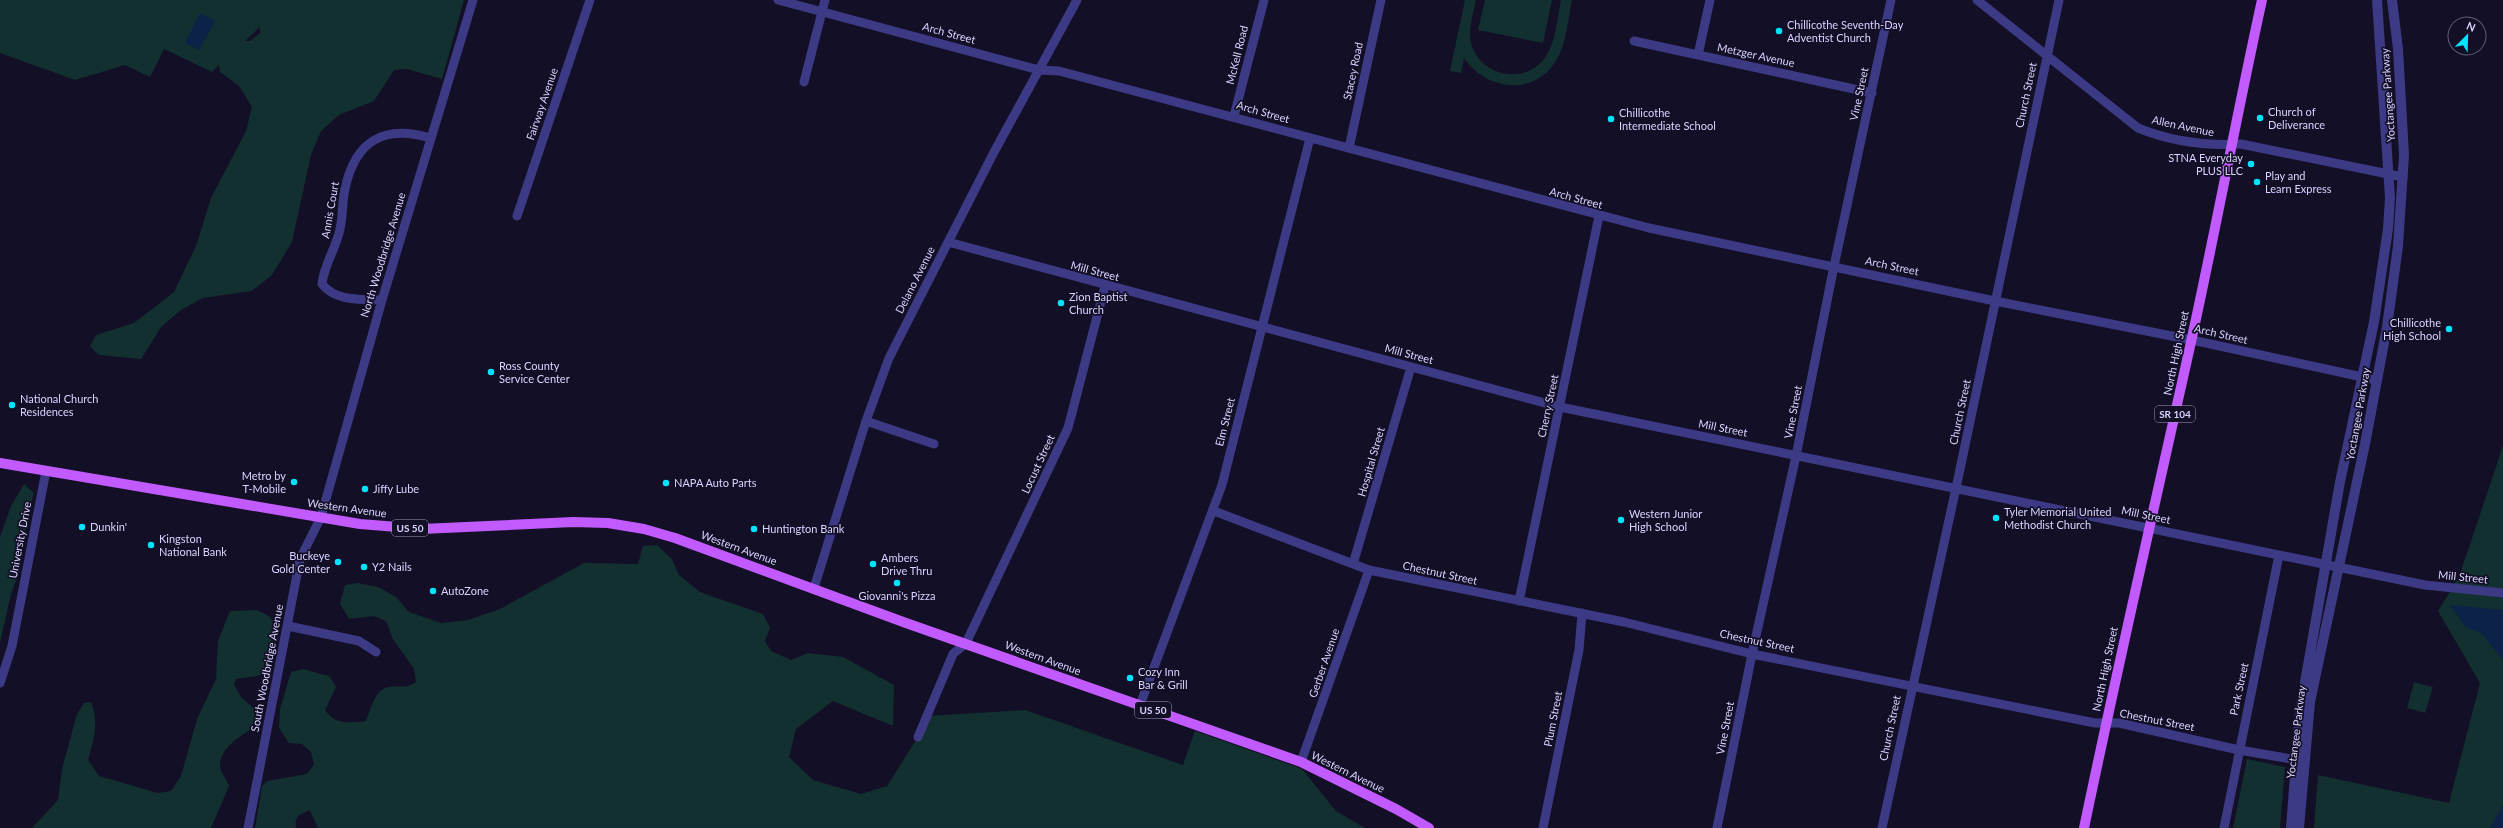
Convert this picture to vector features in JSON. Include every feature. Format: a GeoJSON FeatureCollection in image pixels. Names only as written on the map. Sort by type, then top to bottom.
{"type":"FeatureCollection","features":[{"type":"Feature","properties":{"kind":"main road","name":"North High Street"},"geometry":{"type":"LineString","coordinates":[[2084,828],[2149,527],[2192,340],[2230,145],[2262,0]]}},
{"type":"Feature","properties":{"kind":"main road","name":"Western Avenue"},"geometry":{"type":"LineString","coordinates":[[0,463],[360,524],[422,529],[572,522],[608,523],[644,528],[1301,762],[1396,809],[1429,828]]}},
{"type":"Feature","properties":{"kind":"street","name":"North Woodbridge Avenue"},"geometry":{"type":"LineString","coordinates":[[321,517],[382,300],[473,0]]}},
{"type":"Feature","properties":{"kind":"street","name":"Fairway Avenue"},"geometry":{"type":"LineString","coordinates":[[517,216],[590,0]]}},
{"type":"Feature","properties":{"kind":"street","name":"Arch Street"},"geometry":{"type":"LineString","coordinates":[[778,0],[1039,70],[1060,71],[1234,116],[1599,216],[1995,301],[2192,340],[2376,380]]}},
{"type":"Feature","properties":{"kind":"street"},"geometry":{"type":"LineString","coordinates":[[804,82],[825,0]]}},
{"type":"Feature","properties":{"kind":"street","name":"Delano Avenue"},"geometry":{"type":"LineString","coordinates":[[814,588],[866,421],[889,358],[948,242],[1077,0]]}},
{"type":"Feature","properties":{"kind":"street","name":"McKell Road"},"geometry":{"type":"LineString","coordinates":[[1234,116],[1264,0]]}},
{"type":"Feature","properties":{"kind":"street","name":"Stacey Road"},"geometry":{"type":"LineString","coordinates":[[1349,148],[1381,0]]}},
{"type":"Feature","properties":{"kind":"street"},"geometry":{"type":"LineString","coordinates":[[1698,55],[1710,0]]}},
{"type":"Feature","properties":{"kind":"street","name":"Vine Street"},"geometry":{"type":"LineString","coordinates":[[1718,828],[1752,654],[1796,456],[1834,266],[1892,0]]}},
{"type":"Feature","properties":{"kind":"street","name":"Allen Avenue"},"geometry":{"type":"LineString","coordinates":[[1976,0],[2046,57],[2138,128],[2149,133],[2215,146],[2241,144],[2403,177]]}},
{"type":"Feature","properties":{"kind":"street","name":"Church Street"},"geometry":{"type":"LineString","coordinates":[[1882,828],[1911,687],[1956,488],[2059,0]]}},
{"type":"Feature","properties":{"kind":"street","name":"Yoctangee Parkway"},"geometry":{"type":"LineString","coordinates":[[2299,828],[2300,711],[2340,482],[2374,322],[2388,229],[2390,198],[2387,174],[2387,142],[2377,0]]}},
{"type":"Feature","properties":{"kind":"street","name":"Yoctangee Parkway"},"geometry":{"type":"LineString","coordinates":[[2291,828],[2300,760],[2310,702],[2340,568],[2392,294],[2398,246],[2403,177],[2399,69],[2392,0]]}},
{"type":"Feature","properties":{"kind":"street","name":"Metzger Avenue"},"geometry":{"type":"LineString","coordinates":[[1634,41],[1872,93]]}},
{"type":"Feature","properties":{"kind":"street","name":"Annis Court"},"geometry":{"type":"LineString","coordinates":[[382,300],[340,297],[328,292],[322,284],[323,274],[335,248],[340,229],[345,189],[353,164],[366,146],[376,137],[395,132],[415,133],[430,138]]}},
{"type":"Feature","properties":{"kind":"street","name":"Elm Street"},"geometry":{"type":"LineString","coordinates":[[1140,705],[1214,511],[1310,138]]}},
{"type":"Feature","properties":{"kind":"street","name":"Cherry Street"},"geometry":{"type":"LineString","coordinates":[[1519,601],[1599,216]]}},
{"type":"Feature","properties":{"kind":"street","name":"Mill Street"},"geometry":{"type":"LineString","coordinates":[[948,242],[1105,286],[1560,408],[2149,527],[2425,585],[2503,593]]}},
{"type":"Feature","properties":{"kind":"street","name":"Locust Street"},"geometry":{"type":"LineString","coordinates":[[966,643],[1068,428],[1105,286]]}},
{"type":"Feature","properties":{"kind":"street","name":"Hospital Street"},"geometry":{"type":"LineString","coordinates":[[1353,564],[1411,367]]}},
{"type":"Feature","properties":{"kind":"street"},"geometry":{"type":"LineString","coordinates":[[866,421],[934,444]]}},
{"type":"Feature","properties":{"kind":"street","name":"University Drive"},"geometry":{"type":"LineString","coordinates":[[0,683],[12,646],[46,471]]}},
{"type":"Feature","properties":{"kind":"street","name":"Chestnut Street"},"geometry":{"type":"LineString","coordinates":[[1214,511],[1369,570],[1582,613],[1752,654],[1911,687],[2106,724],[2119,723],[2239,750],[2300,760]]}},
{"type":"Feature","properties":{"kind":"street","name":"South Woodbridge Avenue"},"geometry":{"type":"LineString","coordinates":[[248,828],[300,559],[321,517]]}},
{"type":"Feature","properties":{"kind":"street","name":"Park Street"},"geometry":{"type":"LineString","coordinates":[[2224,828],[2279,555]]}},
{"type":"Feature","properties":{"kind":"street","name":"Gerber Avenue"},"geometry":{"type":"LineString","coordinates":[[1301,762],[1369,570]]}},
{"type":"Feature","properties":{"kind":"street","name":"Plum Street"},"geometry":{"type":"LineString","coordinates":[[1543,828],[1579,650],[1582,613]]}},
{"type":"Feature","properties":{"kind":"street"},"geometry":{"type":"LineString","coordinates":[[288,626],[359,640],[376,652]]}},
{"type":"Feature","properties":{"kind":"street"},"geometry":{"type":"LineString","coordinates":[[918,737],[953,654],[966,643]]}},
{"type":"Feature","properties":{"kind":"green space"},"geometry":{"type":"Polygon","coordinates":[[[0,0],[464,0],[442,79],[407,69],[394,70],[374,101],[339,115],[321,131],[311,155],[292,242],[272,275],[252,291],[203,298],[181,310],[161,327],[141,359],[99,355],[90,346],[96,335],[134,323],[174,292],[196,246],[211,198],[246,131],[252,107],[239,86],[220,72],[219,65],[212,72],[164,49],[150,77],[125,65],[75,80],[0,53],[0,0]],[[260,27],[245,41],[250,41],[260,33],[260,27]]]}},
{"type":"Feature","properties":{"kind":"green space"},"geometry":{"type":"Polygon","coordinates":[[[1465,0],[1476,0],[1470,35],[1472,46],[1477,56],[1494,70],[1504,74],[1515,74],[1526,72],[1536,67],[1544,59],[1554,39],[1561,0],[1572,0],[1565,38],[1557,59],[1548,71],[1537,80],[1524,84],[1511,85],[1498,83],[1473,69],[1464,58],[1461,73],[1450,71],[1465,0]]]}},
{"type":"Feature","properties":{"kind":"green space"},"geometry":{"type":"Polygon","coordinates":[[[1485,0],[1552,0],[1543,43],[1478,30],[1485,0]]]}},
{"type":"Feature","properties":{"kind":"green space"},"geometry":{"type":"Polygon","coordinates":[[[2503,446],[2503,828],[2314,828],[2318,775],[2449,803],[2480,683],[2438,611],[2459,577],[2503,446]]]}},
{"type":"Feature","properties":{"kind":"green space"},"geometry":{"type":"Polygon","coordinates":[[[24,484],[34,493],[27,517],[20,569],[11,594],[0,643],[0,537],[11,506],[24,484]]]}},
{"type":"Feature","properties":{"kind":"green space"},"geometry":{"type":"Polygon","coordinates":[[[657,545],[672,559],[679,575],[700,592],[763,614],[770,628],[765,641],[771,651],[791,660],[808,653],[843,657],[894,685],[893,726],[833,701],[796,729],[789,757],[813,780],[861,794],[887,786],[918,737],[927,716],[1025,710],[1183,765],[1195,731],[1302,769],[1336,811],[1365,828],[318,828],[310,810],[298,816],[296,828],[255,828],[262,786],[267,781],[307,774],[314,764],[311,752],[302,744],[289,743],[279,728],[280,709],[291,672],[303,669],[329,676],[336,687],[325,710],[333,718],[343,722],[366,721],[375,698],[381,690],[393,686],[409,686],[416,682],[414,669],[393,639],[386,621],[374,616],[349,619],[340,604],[345,585],[358,583],[378,587],[396,597],[409,612],[441,623],[468,620],[500,609],[584,563],[638,564],[643,546],[657,545]]]}},
{"type":"Feature","properties":{"kind":"green space"},"geometry":{"type":"Polygon","coordinates":[[[257,610],[269,616],[278,627],[270,665],[262,675],[236,679],[234,685],[241,697],[257,711],[257,725],[233,742],[228,747],[221,759],[220,768],[229,786],[211,828],[32,828],[58,800],[62,769],[77,714],[84,703],[91,702],[95,717],[95,731],[88,760],[99,776],[158,793],[171,791],[181,776],[197,719],[216,679],[218,641],[230,611],[257,610]]]}},
{"type":"Feature","properties":{"kind":"green space"},"geometry":{"type":"Polygon","coordinates":[[[2414,682],[2433,687],[2425,713],[2407,708],[2414,682]]]}},
{"type":"Feature","properties":{"kind":"green space"},"geometry":{"type":"Polygon","coordinates":[[[2247,759],[2285,767],[2280,828],[2233,828],[2247,759]]]}},
{"type":"Feature","properties":{"kind":"water"},"geometry":{"type":"Polygon","coordinates":[[[200,13],[215,21],[199,50],[185,43],[200,13]]]}},
{"type":"Feature","properties":{"kind":"water"},"geometry":{"type":"Polygon","coordinates":[[[2450,605],[2503,610],[2503,660],[2482,634],[2466,627],[2450,605]]]}},
{"type":"Feature","properties":{"kind":"water"},"geometry":{"type":"Polygon","coordinates":[[[2503,805],[2503,828],[2490,828],[2503,805]]]}},
{"type":"Feature","properties":{"kind":"place","name":"Chillicothe Seventh-Day Adventist Church"},"geometry":{"type":"Point","coordinates":[1779,31]}},
{"type":"Feature","properties":{"kind":"place","name":"Church of Deliverance"},"geometry":{"type":"Point","coordinates":[2260,118]}},
{"type":"Feature","properties":{"kind":"place","name":"Chillicothe Intermediate School"},"geometry":{"type":"Point","coordinates":[1611,119]}},
{"type":"Feature","properties":{"kind":"place","name":"STNA Everyday PLUS LLC"},"geometry":{"type":"Point","coordinates":[2251,164]}},
{"type":"Feature","properties":{"kind":"place","name":"Play and Learn Express"},"geometry":{"type":"Point","coordinates":[2257,182]}},
{"type":"Feature","properties":{"kind":"place","name":"Zion Baptist Church"},"geometry":{"type":"Point","coordinates":[1061,303]}},
{"type":"Feature","properties":{"kind":"place","name":"Chillicothe High School"},"geometry":{"type":"Point","coordinates":[2449,329]}},
{"type":"Feature","properties":{"kind":"place","name":"Ross County Service Center"},"geometry":{"type":"Point","coordinates":[491,372]}},
{"type":"Feature","properties":{"kind":"place","name":"National Church Residences"},"geometry":{"type":"Point","coordinates":[12,405]}},
{"type":"Feature","properties":{"kind":"place","name":"Metro by T-Mobile"},"geometry":{"type":"Point","coordinates":[294,482]}},
{"type":"Feature","properties":{"kind":"place","name":"NAPA Auto Parts"},"geometry":{"type":"Point","coordinates":[666,483]}},
{"type":"Feature","properties":{"kind":"place","name":"Jiffy Lube"},"geometry":{"type":"Point","coordinates":[365,489]}},
{"type":"Feature","properties":{"kind":"place","name":"Tyler Memorial United Methodist Church"},"geometry":{"type":"Point","coordinates":[1996,518]}},
{"type":"Feature","properties":{"kind":"place","name":"Western Junior High School"},"geometry":{"type":"Point","coordinates":[1621,520]}},
{"type":"Feature","properties":{"kind":"place","name":"Dunkin'"},"geometry":{"type":"Point","coordinates":[82,527]}},
{"type":"Feature","properties":{"kind":"place","name":"Huntington Bank"},"geometry":{"type":"Point","coordinates":[754,529]}},
{"type":"Feature","properties":{"kind":"place","name":"Kingston National Bank"},"geometry":{"type":"Point","coordinates":[151,545]}},
{"type":"Feature","properties":{"kind":"place","name":"Buckeye Gold Center"},"geometry":{"type":"Point","coordinates":[338,562]}},
{"type":"Feature","properties":{"kind":"place","name":"Ambers Drive Thru"},"geometry":{"type":"Point","coordinates":[873,564]}},
{"type":"Feature","properties":{"kind":"place","name":"Y2 Nails"},"geometry":{"type":"Point","coordinates":[364,567]}},
{"type":"Feature","properties":{"kind":"place","name":"Giovanni's Pizza"},"geometry":{"type":"Point","coordinates":[897,583]}},
{"type":"Feature","properties":{"kind":"place","name":"AutoZone"},"geometry":{"type":"Point","coordinates":[433,591]}},
{"type":"Feature","properties":{"kind":"place","name":"Cozy Inn Bar & Grill"},"geometry":{"type":"Point","coordinates":[1130,678]}}]}
